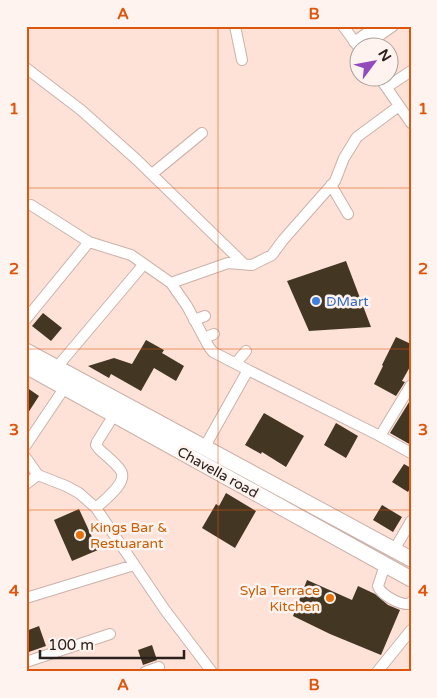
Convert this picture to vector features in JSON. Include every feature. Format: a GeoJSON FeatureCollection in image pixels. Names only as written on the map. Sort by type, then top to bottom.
{"type":"FeatureCollection","features":[{"type":"Feature","properties":{"kind":"highway","name":"Chavella road"},"geometry":{"type":"LineString","coordinates":[[26,351],[411,559]]}},
{"type":"Feature","properties":{"kind":"highway","name":"Chavella road"},"geometry":{"type":"LineString","coordinates":[[27,367],[411,579]]}},
{"type":"Feature","properties":{"kind":"street"},"geometry":{"type":"LineString","coordinates":[[235,26],[242,60]]}},
{"type":"Feature","properties":{"kind":"street"},"geometry":{"type":"LineString","coordinates":[[343,26],[352,38]]}},
{"type":"Feature","properties":{"kind":"street"},"geometry":{"type":"LineString","coordinates":[[364,38],[377,26]]}},
{"type":"Feature","properties":{"kind":"street"},"geometry":{"type":"LineString","coordinates":[[376,38],[393,26]]}},
{"type":"Feature","properties":{"kind":"street"},"geometry":{"type":"LineString","coordinates":[[26,68],[81,110],[152,174],[244,264]]}},
{"type":"Feature","properties":{"kind":"street"},"geometry":{"type":"LineString","coordinates":[[400,78],[411,71]]}},
{"type":"Feature","properties":{"kind":"street"},"geometry":{"type":"LineString","coordinates":[[388,88],[411,123]]}},
{"type":"Feature","properties":{"kind":"street"},"geometry":{"type":"LineString","coordinates":[[171,283],[228,263],[252,265],[272,255],[335,181],[344,158],[357,137],[399,106]]}},
{"type":"Feature","properties":{"kind":"street"},"geometry":{"type":"LineString","coordinates":[[152,174],[202,133]]}},
{"type":"Feature","properties":{"kind":"street"},"geometry":{"type":"LineString","coordinates":[[331,185],[348,214]]}},
{"type":"Feature","properties":{"kind":"street"},"geometry":{"type":"LineString","coordinates":[[31,205],[89,242],[131,255],[171,283],[187,306],[213,352],[411,453]]}},
{"type":"Feature","properties":{"kind":"street"},"geometry":{"type":"LineString","coordinates":[[26,319],[89,242]]}},
{"type":"Feature","properties":{"kind":"street"},"geometry":{"type":"LineString","coordinates":[[57,367],[144,264]]}},
{"type":"Feature","properties":{"kind":"street"},"geometry":{"type":"LineString","coordinates":[[194,320],[205,316]]}},
{"type":"Feature","properties":{"kind":"street"},"geometry":{"type":"LineString","coordinates":[[204,338],[214,334]]}},
{"type":"Feature","properties":{"kind":"street"},"geometry":{"type":"LineString","coordinates":[[236,363],[246,351]]}},
{"type":"Feature","properties":{"kind":"street"},"geometry":{"type":"LineString","coordinates":[[204,448],[248,370]]}},
{"type":"Feature","properties":{"kind":"street"},"geometry":{"type":"LineString","coordinates":[[380,436],[411,384]]}},
{"type":"Feature","properties":{"kind":"street"},"geometry":{"type":"LineString","coordinates":[[26,445],[65,387]]}},
{"type":"Feature","properties":{"kind":"street"},"geometry":{"type":"LineString","coordinates":[[96,508],[118,488],[122,477],[120,470],[96,445],[114,414]]}},
{"type":"Feature","properties":{"kind":"street"},"geometry":{"type":"LineString","coordinates":[[26,458],[38,475],[79,493],[96,508],[165,610],[212,672]]}},
{"type":"Feature","properties":{"kind":"street"},"geometry":{"type":"LineString","coordinates":[[26,484],[38,475]]}},
{"type":"Feature","properties":{"kind":"street"},"geometry":{"type":"LineString","coordinates":[[394,550],[411,521]]}},
{"type":"Feature","properties":{"kind":"street"},"geometry":{"type":"LineString","coordinates":[[26,598],[134,565]]}},
{"type":"Feature","properties":{"kind":"street"},"geometry":{"type":"LineString","coordinates":[[385,565],[378,586],[380,592],[404,604],[411,602]]}},
{"type":"Feature","properties":{"kind":"street"},"geometry":{"type":"LineString","coordinates":[[377,672],[411,630]]}},
{"type":"Feature","properties":{"kind":"street"},"geometry":{"type":"LineString","coordinates":[[26,662],[110,634]]}},
{"type":"Feature","properties":{"kind":"street"},"geometry":{"type":"LineString","coordinates":[[146,672],[158,668]]}},
{"type":"Feature","properties":{"kind":"building"},"geometry":{"type":"Polygon","coordinates":[[[346,261],[371,327],[309,331],[287,281],[346,261]]]}},
{"type":"Feature","properties":{"kind":"building"},"geometry":{"type":"Polygon","coordinates":[[[43,313],[62,328],[51,341],[32,326],[43,313]]]}},
{"type":"Feature","properties":{"kind":"building"},"geometry":{"type":"Polygon","coordinates":[[[396,337],[411,344],[411,365],[402,381],[405,382],[396,396],[374,384],[396,337]]]}},
{"type":"Feature","properties":{"kind":"building"},"geometry":{"type":"Polygon","coordinates":[[[146,340],[164,350],[162,353],[184,366],[176,381],[154,368],[141,391],[111,374],[109,378],[88,366],[114,358],[132,364],[146,340]]]}},
{"type":"Feature","properties":{"kind":"building"},"geometry":{"type":"Polygon","coordinates":[[[26,387],[39,396],[26,416],[26,387]]]}},
{"type":"Feature","properties":{"kind":"building"},"geometry":{"type":"Polygon","coordinates":[[[411,399],[411,445],[390,433],[411,399]]]}},
{"type":"Feature","properties":{"kind":"building"},"geometry":{"type":"Polygon","coordinates":[[[264,413],[304,436],[286,467],[262,452],[261,454],[245,445],[264,413]]]}},
{"type":"Feature","properties":{"kind":"building"},"geometry":{"type":"Polygon","coordinates":[[[336,423],[358,436],[346,458],[324,445],[336,423]]]}},
{"type":"Feature","properties":{"kind":"building"},"geometry":{"type":"Polygon","coordinates":[[[404,464],[411,468],[411,487],[408,492],[392,482],[404,464]]]}},
{"type":"Feature","properties":{"kind":"building"},"geometry":{"type":"Polygon","coordinates":[[[226,493],[256,511],[235,548],[202,528],[216,504],[219,506],[226,493]]]}},
{"type":"Feature","properties":{"kind":"building"},"geometry":{"type":"Polygon","coordinates":[[[382,505],[402,517],[393,532],[373,520],[382,505]]]}},
{"type":"Feature","properties":{"kind":"building"},"geometry":{"type":"Polygon","coordinates":[[[79,509],[98,550],[72,561],[54,520],[79,509]]]}},
{"type":"Feature","properties":{"kind":"building"},"geometry":{"type":"Polygon","coordinates":[[[307,580],[352,600],[358,586],[375,594],[388,605],[400,610],[381,655],[293,616],[307,580]]]}},
{"type":"Feature","properties":{"kind":"building"},"geometry":{"type":"Polygon","coordinates":[[[39,626],[46,646],[26,653],[26,631],[39,626]]]}},
{"type":"Feature","properties":{"kind":"building"},"geometry":{"type":"Polygon","coordinates":[[[152,645],[157,660],[143,665],[138,650],[152,645]]]}},
{"type":"Feature","properties":{"kind":"place","name":"DMart"},"geometry":{"type":"Point","coordinates":[316,301]}},
{"type":"Feature","properties":{"kind":"place","name":"Kings Bar & Restuarant"},"geometry":{"type":"Point","coordinates":[80,535]}},
{"type":"Feature","properties":{"kind":"place","name":"Syla Terrace Kitchen"},"geometry":{"type":"Point","coordinates":[330,598]}}]}
